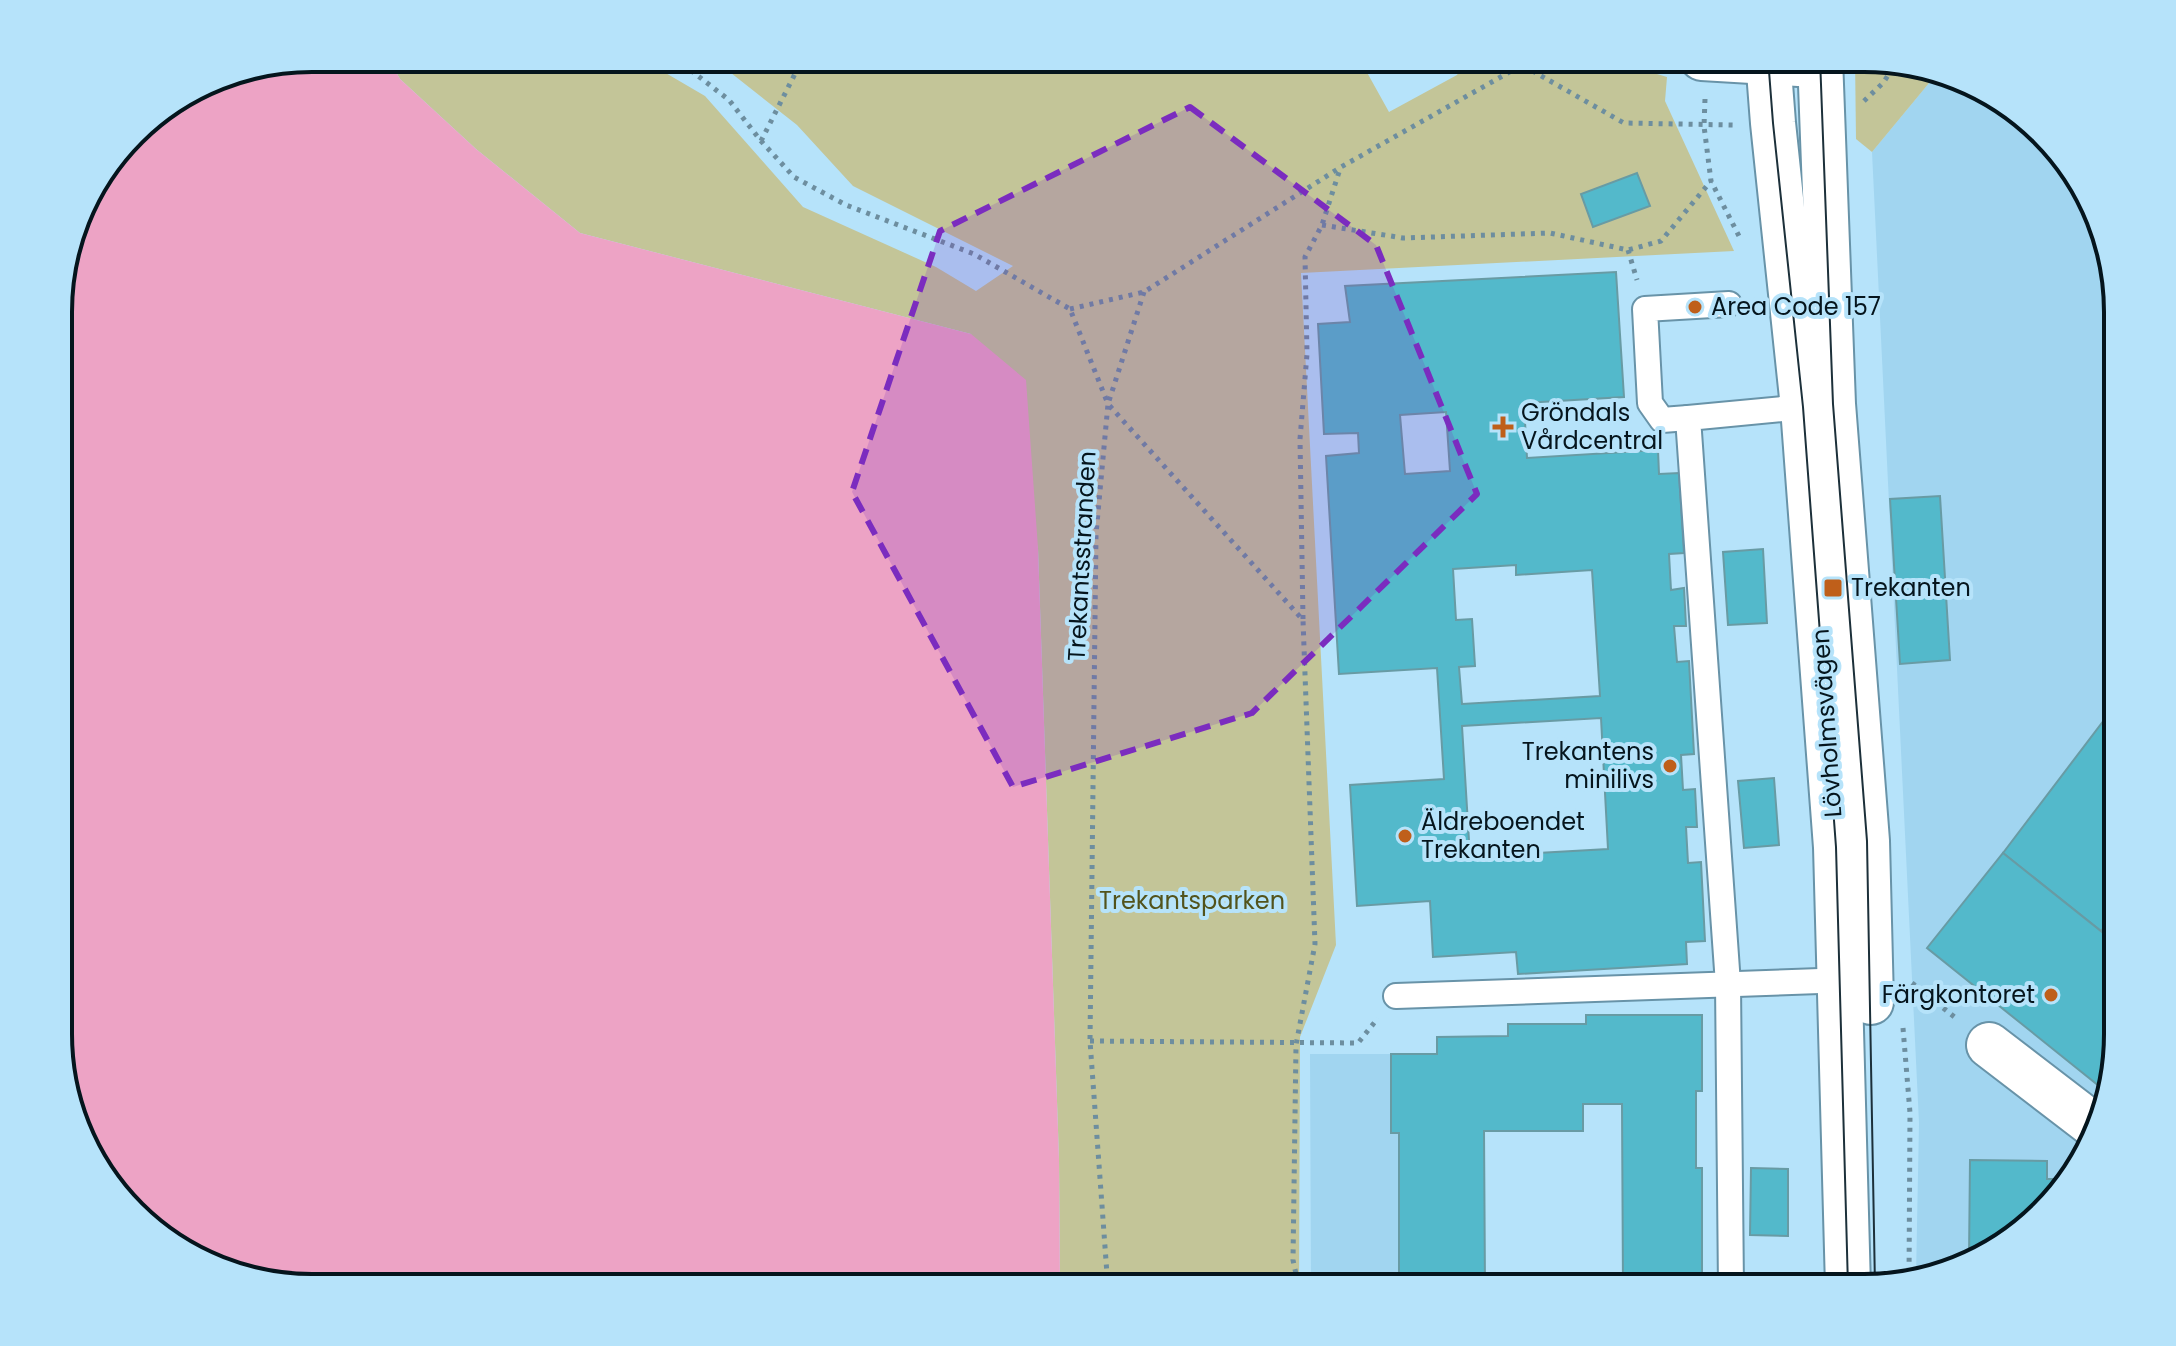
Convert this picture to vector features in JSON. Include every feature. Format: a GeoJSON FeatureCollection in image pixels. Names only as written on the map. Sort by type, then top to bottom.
{"type":"FeatureCollection","features":[{"type":"Feature","properties":{"kind":"street","name":"Lövholmsvägen"},"geometry":{"type":"LineString","coordinates":[[1770,72],[1818,406],[1867,841],[1873,981],[1875,1273]]}},
{"type":"Feature","properties":{"kind":"street","name":"Lövholmsvägen"},"geometry":{"type":"LineString","coordinates":[[1818,406],[1820,72]]}},
{"type":"Feature","properties":{"kind":"street","name":"Lövholmsvägen"},"geometry":{"type":"LineString","coordinates":[[1849,1273],[1873,981]]}},
{"type":"Feature","properties":{"kind":"street"},"geometry":{"type":"LineString","coordinates":[[1989,1045],[2087,1120]]}},
{"type":"Feature","properties":{"kind":"lane"},"geometry":{"type":"LineString","coordinates":[[1729,304],[1645,309],[1650,403],[1662,420],[1818,406]]}},
{"type":"Feature","properties":{"kind":"lane"},"geometry":{"type":"LineString","coordinates":[[1688,418],[1728,984],[1731,1273]]}},
{"type":"Feature","properties":{"kind":"lane"},"geometry":{"type":"LineString","coordinates":[[1396,996],[1873,981]]}},
{"type":"Feature","properties":{"kind":"path"},"geometry":{"type":"LineString","coordinates":[[694,73],[729,100],[794,177],[846,205],[974,254],[1070,309],[1144,292],[1341,167],[1509,72]]}},
{"type":"Feature","properties":{"kind":"path"},"geometry":{"type":"LineString","coordinates":[[1535,72],[1624,123],[1704,126]]}},
{"type":"Feature","properties":{"kind":"path"},"geometry":{"type":"LineString","coordinates":[[761,141],[796,73]]}},
{"type":"Feature","properties":{"kind":"path"},"geometry":{"type":"LineString","coordinates":[[1863,102],[1889,74]]}},
{"type":"Feature","properties":{"kind":"path"},"geometry":{"type":"LineString","coordinates":[[1296,1273],[1293,1260],[1296,1045],[1315,944],[1300,439],[1307,354],[1305,257],[1322,225],[1341,167]]}},
{"type":"Feature","properties":{"kind":"path"},"geometry":{"type":"LineString","coordinates":[[1322,225],[1403,238],[1550,233],[1628,250],[1661,241],[1711,181]]}},
{"type":"Feature","properties":{"kind":"path"},"geometry":{"type":"LineString","coordinates":[[1144,292],[1108,404],[1303,620]]}},
{"type":"Feature","properties":{"kind":"path","name":"Trekantsstranden"},"geometry":{"type":"LineString","coordinates":[[1070,309],[1108,404],[1096,534],[1090,1041],[1107,1273]]}},
{"type":"Feature","properties":{"kind":"path"},"geometry":{"type":"LineString","coordinates":[[1873,981],[1989,1045]]}},
{"type":"Feature","properties":{"kind":"path"},"geometry":{"type":"LineString","coordinates":[[1090,1041],[1296,1045],[1358,1043],[1396,996]]}},
{"type":"Feature","properties":{"kind":"highlighted area"},"geometry":{"type":"Polygon","coordinates":[[[1190,107],[1376,245],[1477,494],[1252,713],[1013,787],[852,492],[940,231],[1190,107]]]}},
{"type":"Feature","properties":{"kind":"shaded area"},"geometry":{"type":"Polygon","coordinates":[[[297,73],[397,73],[476,149],[580,233],[971,334],[1026,380],[1038,548],[1059,1159],[1060,1274],[281,1272],[220,1256],[192,1242],[154,1214],[132,1192],[104,1154],[90,1126],[74,1065],[72,312],[80,250],[90,220],[113,179],[154,132],[206,97],[266,77],[297,73]]]}},
{"type":"Feature","properties":{"kind":"shaded area"},"geometry":{"type":"Polygon","coordinates":[[[1930,81],[1984,104],[2034,142],[2063,179],[2091,235],[2103,297],[2103,1049],[2099,1080],[2079,1140],[2044,1192],[2022,1214],[1970,1249],[1916,1267],[1919,1123],[1872,152],[1930,81]]]}},
{"type":"Feature","properties":{"kind":"shaded area"},"geometry":{"type":"Polygon","coordinates":[[[1310,1054],[1437,1054],[1437,1130],[1484,1131],[1485,1273],[1311,1273],[1310,1054]]]}},
{"type":"Feature","properties":{"kind":"green space","name":"Trekantsparken"},"geometry":{"type":"Polygon","coordinates":[[[1367,72],[1389,112],[1459,72],[1651,72],[1667,77],[1665,101],[1734,251],[1301,273],[1336,945],[1300,1037],[1299,1273],[1060,1274],[1059,1159],[1038,548],[971,334],[580,233],[476,149],[397,73],[665,73],[705,96],[803,207],[936,267],[976,291],[1013,266],[853,186],[797,125],[731,73],[1367,72]]]}},
{"type":"Feature","properties":{"kind":"green space"},"geometry":{"type":"Polygon","coordinates":[[[1855,72],[1895,74],[1930,81],[1872,152],[1856,139],[1855,72]]]}},
{"type":"Feature","properties":{"kind":"building"},"geometry":{"type":"Polygon","coordinates":[[[1637,173],[1650,206],[1593,227],[1581,194],[1637,173]]]}},
{"type":"Feature","properties":{"kind":"building"},"geometry":{"type":"Polygon","coordinates":[[[1616,272],[1624,397],[1524,403],[1527,458],[1658,450],[1659,474],[1679,473],[1684,553],[1669,554],[1671,590],[1684,588],[1686,626],[1674,626],[1677,662],[1689,661],[1694,754],[1681,755],[1683,790],[1695,789],[1697,827],[1686,827],[1688,863],[1701,862],[1705,941],[1686,942],[1687,964],[1518,974],[1516,952],[1433,957],[1430,901],[1357,906],[1350,785],[1444,779],[1437,668],[1339,674],[1326,456],[1359,453],[1358,433],[1324,434],[1318,324],[1350,322],[1345,286],[1616,272]],[[1446,412],[1400,415],[1405,474],[1450,471],[1446,412]],[[1516,565],[1453,569],[1456,620],[1472,619],[1475,666],[1459,667],[1462,704],[1600,696],[1592,570],[1516,575],[1516,565]],[[1601,718],[1462,726],[1470,857],[1608,849],[1601,718]]]}},
{"type":"Feature","properties":{"kind":"building"},"geometry":{"type":"Polygon","coordinates":[[[1940,496],[1950,660],[1900,664],[1890,499],[1940,496]]]}},
{"type":"Feature","properties":{"kind":"building"},"geometry":{"type":"Polygon","coordinates":[[[1763,549],[1767,623],[1728,625],[1723,552],[1763,549]]]}},
{"type":"Feature","properties":{"kind":"building"},"geometry":{"type":"Polygon","coordinates":[[[2103,721],[2101,931],[2003,853],[2103,721]]]}},
{"type":"Feature","properties":{"kind":"building"},"geometry":{"type":"Polygon","coordinates":[[[1774,778],[1779,845],[1744,848],[1738,781],[1774,778]]]}},
{"type":"Feature","properties":{"kind":"building","name":"Färgkontoret"},"geometry":{"type":"Polygon","coordinates":[[[2003,853],[2103,933],[2103,1049],[2098,1085],[1927,948],[2003,853]]]}},
{"type":"Feature","properties":{"kind":"building"},"geometry":{"type":"Polygon","coordinates":[[[1586,1015],[1702,1015],[1702,1091],[1696,1091],[1696,1168],[1702,1168],[1702,1273],[1623,1273],[1622,1104],[1583,1104],[1583,1131],[1484,1131],[1485,1273],[1399,1273],[1399,1133],[1391,1133],[1391,1054],[1437,1054],[1437,1037],[1508,1036],[1508,1024],[1586,1024],[1586,1015]]]}},
{"type":"Feature","properties":{"kind":"building"},"geometry":{"type":"Polygon","coordinates":[[[1970,1160],[2047,1161],[2047,1179],[2054,1179],[2044,1192],[2022,1214],[1969,1249],[1970,1160]]]}},
{"type":"Feature","properties":{"kind":"building"},"geometry":{"type":"Polygon","coordinates":[[[1751,1168],[1788,1169],[1788,1236],[1750,1235],[1751,1168]]]}},
{"type":"Feature","properties":{"kind":"tram line"},"geometry":{"type":"LineString","coordinates":[[1769,72],[1803,407],[1836,847],[1848,1273]]}},
{"type":"Feature","properties":{"kind":"tram line"},"geometry":{"type":"LineString","coordinates":[[1821,72],[1833,404],[1867,841],[1875,1273]]}},
{"type":"Feature","properties":{"kind":"place","name":"Area Code 157"},"geometry":{"type":"Point","coordinates":[1695,307]}},
{"type":"Feature","properties":{"kind":"place","name":"Gröndals Vårdcentral"},"geometry":{"type":"Point","coordinates":[1503,427]}},
{"type":"Feature","properties":{"kind":"place","name":"Trekanten"},"geometry":{"type":"Point","coordinates":[1833,588]}},
{"type":"Feature","properties":{"kind":"place","name":"Trekantens minilivs"},"geometry":{"type":"Point","coordinates":[1670,766]}},
{"type":"Feature","properties":{"kind":"place","name":"Äldreboendet Trekanten"},"geometry":{"type":"Point","coordinates":[1405,836]}},
{"type":"Feature","properties":{"kind":"place","name":"Färgkontoret"},"geometry":{"type":"Point","coordinates":[2051,995]}}]}
